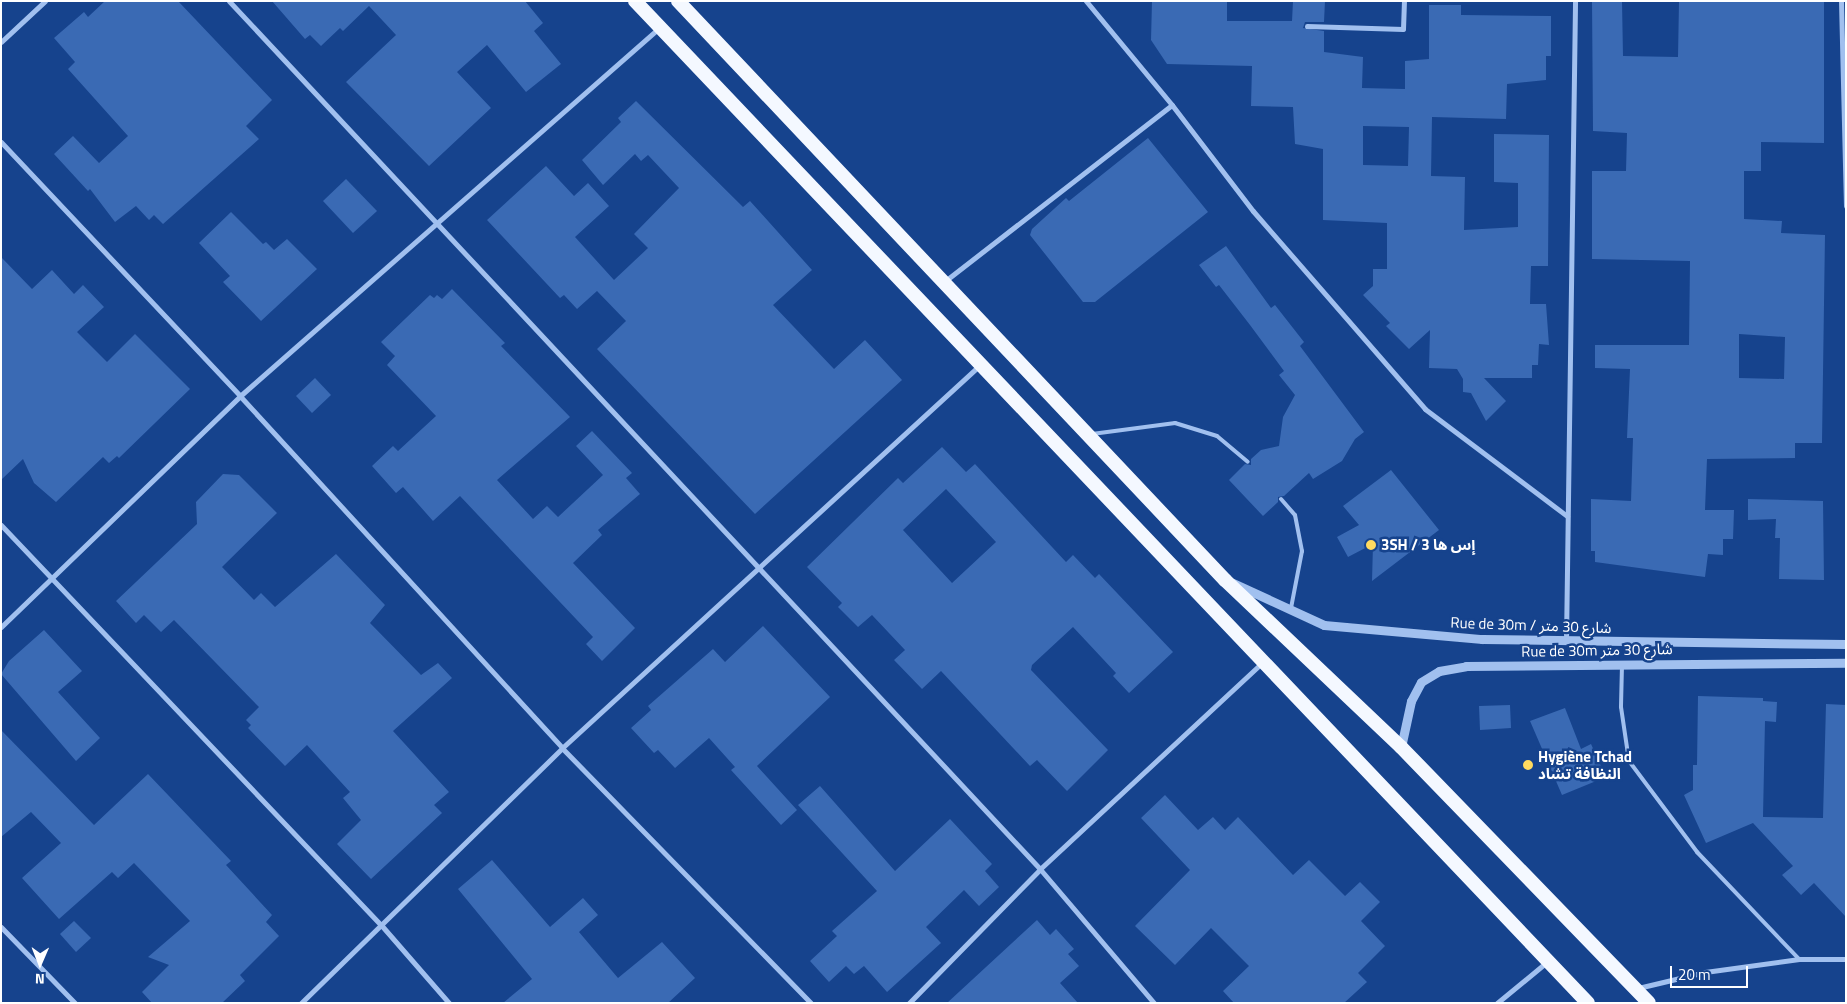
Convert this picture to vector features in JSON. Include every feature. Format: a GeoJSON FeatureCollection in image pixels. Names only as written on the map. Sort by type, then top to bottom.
{"type":"FeatureCollection","features":[{"type":"Feature","properties":{"kind":"highway"},"geometry":{"type":"LineString","coordinates":[[635,1],[982,363],[1588,1003]]}},
{"type":"Feature","properties":{"kind":"highway"},"geometry":{"type":"LineString","coordinates":[[678,1],[1225,580],[1401,747],[1649,1003]]}},
{"type":"Feature","properties":{"kind":"street"},"geometry":{"type":"LineString","coordinates":[[1,42],[45,1]]}},
{"type":"Feature","properties":{"kind":"street"},"geometry":{"type":"LineString","coordinates":[[229,1],[434,224],[760,567],[1040,869],[1154,1003]]}},
{"type":"Feature","properties":{"kind":"street"},"geometry":{"type":"LineString","coordinates":[[1086,1],[1172,105],[1253,211],[1425,409],[1568,516]]}},
{"type":"Feature","properties":{"kind":"street"},"geometry":{"type":"LineString","coordinates":[[1307,26],[1403,29],[1404,1]]}},
{"type":"Feature","properties":{"kind":"street"},"geometry":{"type":"LineString","coordinates":[[1566,641],[1575,1]]}},
{"type":"Feature","properties":{"kind":"street"},"geometry":{"type":"LineString","coordinates":[[1841,1],[1846,206]]}},
{"type":"Feature","properties":{"kind":"street"},"geometry":{"type":"LineString","coordinates":[[1,627],[240,396],[660,27]]}},
{"type":"Feature","properties":{"kind":"street"},"geometry":{"type":"LineString","coordinates":[[944,281],[1172,105]]}},
{"type":"Feature","properties":{"kind":"street"},"geometry":{"type":"LineString","coordinates":[[1,142],[240,396],[562,748],[811,1003]]}},
{"type":"Feature","properties":{"kind":"street"},"geometry":{"type":"LineString","coordinates":[[301,1003],[382,926],[562,748],[982,363]]}},
{"type":"Feature","properties":{"kind":"street"},"geometry":{"type":"LineString","coordinates":[[1,525],[382,926],[450,1003]]}},
{"type":"Feature","properties":{"kind":"street","name":"Rue de 30m / شارع 30 متر"},"geometry":{"type":"LineString","coordinates":[[1225,580],[1324,625],[1482,639],[1846,644]]}},
{"type":"Feature","properties":{"kind":"street"},"geometry":{"type":"LineString","coordinates":[[909,1003],[1040,869],[1264,661]]}},
{"type":"Feature","properties":{"kind":"street","name":"Rue de 30m شارع 30 متر"},"geometry":{"type":"LineString","coordinates":[[1401,747],[1411,701],[1421,682],[1440,671],[1466,666],[1622,663],[1846,663]]}},
{"type":"Feature","properties":{"kind":"street"},"geometry":{"type":"LineString","coordinates":[[1,927],[75,1003]]}},
{"type":"Feature","properties":{"kind":"street"},"geometry":{"type":"LineString","coordinates":[[1636,989],[1705,972],[1799,959],[1846,959]]}},
{"type":"Feature","properties":{"kind":"street"},"geometry":{"type":"LineString","coordinates":[[1497,1003],[1548,960]]}},
{"type":"Feature","properties":{"kind":"lane"},"geometry":{"type":"LineString","coordinates":[[1089,435],[1175,423],[1217,436],[1248,462]]}},
{"type":"Feature","properties":{"kind":"lane"},"geometry":{"type":"LineString","coordinates":[[1281,499],[1295,515],[1302,551],[1291,610]]}},
{"type":"Feature","properties":{"kind":"lane"},"geometry":{"type":"LineString","coordinates":[[1622,663],[1621,707],[1629,761],[1696,852],[1799,959]]}},
{"type":"Feature","properties":{"kind":"building"},"geometry":{"type":"Polygon","coordinates":[[[105,1],[178,1],[272,100],[246,126],[259,139],[163,224],[154,215],[149,220],[136,206],[115,222],[90,189],[88,191],[54,154],[73,136],[99,163],[128,136],[68,69],[75,62],[54,38],[84,12],[88,17],[105,1]]]}},
{"type":"Feature","properties":{"kind":"building"},"geometry":{"type":"Polygon","coordinates":[[[272,1],[525,1],[543,23],[534,31],[561,64],[526,92],[487,45],[457,72],[491,108],[429,166],[346,82],[396,35],[369,6],[343,31],[340,28],[321,46],[310,35],[305,39],[272,1]]]}},
{"type":"Feature","properties":{"kind":"building"},"geometry":{"type":"Polygon","coordinates":[[[1152,1],[1227,1],[1227,21],[1292,21],[1293,1],[1325,1],[1324,22],[1305,22],[1303,28],[1324,31],[1324,52],[1363,57],[1362,88],[1405,89],[1405,61],[1429,59],[1429,5],[1461,5],[1461,15],[1551,16],[1551,56],[1546,56],[1546,80],[1507,84],[1506,119],[1432,117],[1431,176],[1465,177],[1464,230],[1518,227],[1518,183],[1494,182],[1494,134],[1549,135],[1548,266],[1531,266],[1530,304],[1546,304],[1549,345],[1539,344],[1538,365],[1532,365],[1532,378],[1484,378],[1506,401],[1486,421],[1471,393],[1463,392],[1463,379],[1457,369],[1429,368],[1430,330],[1409,349],[1386,326],[1390,323],[1363,295],[1373,286],[1373,269],[1387,269],[1387,223],[1323,220],[1323,149],[1295,144],[1293,107],[1251,106],[1252,66],[1167,64],[1151,40],[1152,1]],[[1363,126],[1363,165],[1408,166],[1409,127],[1363,126]]]}},
{"type":"Feature","properties":{"kind":"building"},"geometry":{"type":"Polygon","coordinates":[[[1592,1],[1622,1],[1623,56],[1678,57],[1679,1],[1824,1],[1824,143],[1761,142],[1761,171],[1744,171],[1744,219],[1782,221],[1781,233],[1825,235],[1822,443],[1795,443],[1795,458],[1707,459],[1705,510],[1734,510],[1733,539],[1723,539],[1723,555],[1708,554],[1705,577],[1595,562],[1595,551],[1591,551],[1591,499],[1631,501],[1633,438],[1627,438],[1630,369],[1595,368],[1595,345],[1689,345],[1690,261],[1592,259],[1592,171],[1626,171],[1627,133],[1593,131],[1592,1]],[[1739,334],[1739,378],[1784,379],[1785,337],[1739,334]]]}},
{"type":"Feature","properties":{"kind":"building"},"geometry":{"type":"Polygon","coordinates":[[[636,101],[743,207],[750,201],[812,270],[773,305],[834,369],[865,340],[902,380],[755,514],[597,349],[626,321],[597,291],[577,309],[564,295],[560,298],[487,220],[546,166],[574,196],[588,183],[609,206],[575,237],[614,280],[648,248],[634,234],[679,188],[648,155],[641,161],[635,154],[603,185],[582,160],[621,122],[618,118],[636,101]]]}},
{"type":"Feature","properties":{"kind":"building"},"geometry":{"type":"Polygon","coordinates":[[[1148,138],[1208,212],[1095,302],[1083,302],[1030,235],[1032,229],[1066,198],[1069,201],[1148,138]]]}},
{"type":"Feature","properties":{"kind":"building"},"geometry":{"type":"Polygon","coordinates":[[[346,179],[377,211],[353,233],[323,201],[346,179]]]}},
{"type":"Feature","properties":{"kind":"building"},"geometry":{"type":"Polygon","coordinates":[[[231,212],[263,244],[266,242],[274,250],[287,239],[317,269],[261,321],[223,282],[230,276],[199,243],[231,212]]]}},
{"type":"Feature","properties":{"kind":"building"},"geometry":{"type":"Polygon","coordinates":[[[1226,246],[1271,308],[1275,305],[1304,342],[1300,346],[1364,432],[1355,439],[1342,461],[1313,479],[1309,473],[1284,496],[1278,497],[1278,502],[1263,516],[1229,480],[1245,464],[1251,465],[1251,459],[1261,450],[1279,446],[1283,417],[1295,395],[1279,375],[1284,371],[1219,285],[1216,287],[1199,265],[1226,246]]]}},
{"type":"Feature","properties":{"kind":"building"},"geometry":{"type":"Polygon","coordinates":[[[1,257],[32,289],[52,270],[74,294],[83,285],[104,307],[77,332],[107,362],[135,334],[190,389],[119,458],[117,456],[109,463],[103,457],[56,502],[34,483],[23,459],[1,480],[1,257]]]}},
{"type":"Feature","properties":{"kind":"building"},"geometry":{"type":"Polygon","coordinates":[[[452,289],[505,343],[501,346],[570,417],[497,480],[533,519],[547,506],[558,517],[603,475],[576,446],[592,431],[632,473],[626,478],[640,494],[598,530],[602,535],[573,563],[635,628],[602,661],[586,644],[593,637],[460,496],[433,521],[403,487],[396,493],[372,466],[393,446],[398,451],[436,416],[387,365],[395,356],[381,342],[430,295],[434,298],[437,295],[442,299],[452,289]]]}},
{"type":"Feature","properties":{"kind":"building"},"geometry":{"type":"Polygon","coordinates":[[[315,378],[331,395],[312,413],[296,396],[315,378]]]}},
{"type":"Feature","properties":{"kind":"building"},"geometry":{"type":"Polygon","coordinates":[[[942,447],[966,472],[975,464],[1066,562],[1073,555],[1095,578],[1099,574],[1173,652],[1129,693],[1113,676],[1116,673],[1073,627],[1032,665],[1031,670],[1108,750],[1067,791],[1037,760],[1030,766],[941,671],[922,689],[894,660],[905,650],[872,615],[858,627],[838,607],[842,603],[807,567],[898,478],[903,483],[942,447]],[[946,489],[903,530],[952,583],[996,542],[946,489]]]}},
{"type":"Feature","properties":{"kind":"building"},"geometry":{"type":"Polygon","coordinates":[[[1391,470],[1439,530],[1372,581],[1373,544],[1348,557],[1337,537],[1359,525],[1343,506],[1391,470]]]}},
{"type":"Feature","properties":{"kind":"building"},"geometry":{"type":"Polygon","coordinates":[[[223,474],[239,475],[277,513],[222,567],[254,600],[261,593],[275,607],[336,554],[385,605],[370,623],[421,675],[438,663],[452,678],[393,731],[449,792],[434,805],[442,813],[371,879],[337,844],[361,820],[343,798],[350,792],[307,745],[285,766],[248,728],[251,725],[246,720],[259,707],[174,620],[161,632],[144,615],[136,623],[116,601],[197,524],[196,502],[223,474]]]}},
{"type":"Feature","properties":{"kind":"building"},"geometry":{"type":"Polygon","coordinates":[[[1748,499],[1823,501],[1824,580],[1779,579],[1780,538],[1775,538],[1776,519],[1748,520],[1748,499]]]}},
{"type":"Feature","properties":{"kind":"building"},"geometry":{"type":"Polygon","coordinates":[[[763,626],[830,697],[757,766],[797,810],[781,825],[731,770],[735,767],[709,738],[675,768],[658,750],[654,753],[631,728],[651,710],[648,706],[713,649],[725,662],[763,626]]]}},
{"type":"Feature","properties":{"kind":"building"},"geometry":{"type":"Polygon","coordinates":[[[44,630],[82,671],[58,692],[100,738],[76,761],[1,674],[9,661],[44,630]]]}},
{"type":"Feature","properties":{"kind":"building"},"geometry":{"type":"Polygon","coordinates":[[[1698,696],[1763,698],[1763,701],[1777,702],[1776,722],[1765,721],[1763,817],[1823,818],[1826,704],[1846,705],[1846,917],[1814,883],[1801,895],[1782,875],[1793,866],[1753,823],[1706,843],[1684,795],[1693,790],[1693,765],[1697,765],[1698,696]]]}},
{"type":"Feature","properties":{"kind":"building"},"geometry":{"type":"Polygon","coordinates":[[[1510,705],[1511,728],[1480,730],[1479,706],[1510,705]]]}},
{"type":"Feature","properties":{"kind":"building"},"geometry":{"type":"Polygon","coordinates":[[[1565,708],[1581,749],[1591,744],[1606,777],[1562,795],[1530,721],[1565,708]]]}},
{"type":"Feature","properties":{"kind":"building"},"geometry":{"type":"Polygon","coordinates":[[[1,730],[94,825],[148,774],[231,861],[226,865],[272,915],[266,922],[279,936],[240,975],[245,981],[222,1003],[152,1003],[142,992],[169,965],[148,957],[190,921],[134,863],[118,878],[112,872],[59,919],[22,878],[61,843],[31,812],[1,837],[1,730]]]}},
{"type":"Feature","properties":{"kind":"building"},"geometry":{"type":"Polygon","coordinates":[[[820,786],[895,871],[950,819],[992,864],[985,871],[999,887],[979,906],[964,890],[926,927],[941,943],[887,992],[864,966],[854,974],[846,966],[829,982],[810,961],[837,936],[832,931],[877,891],[798,805],[820,786]]]}},
{"type":"Feature","properties":{"kind":"building"},"geometry":{"type":"Polygon","coordinates":[[[1165,795],[1198,830],[1213,817],[1225,830],[1238,817],[1293,875],[1309,860],[1345,896],[1360,882],[1380,902],[1361,921],[1385,946],[1358,973],[1367,982],[1344,1003],[1234,1003],[1223,991],[1249,966],[1211,928],[1175,965],[1135,926],[1190,870],[1141,818],[1165,795]]]}},
{"type":"Feature","properties":{"kind":"building"},"geometry":{"type":"Polygon","coordinates":[[[492,860],[550,927],[583,898],[598,915],[579,932],[618,978],[662,942],[695,978],[668,1003],[503,1003],[532,979],[458,889],[492,860]]]}},
{"type":"Feature","properties":{"kind":"building"},"geometry":{"type":"Polygon","coordinates":[[[1037,920],[1050,935],[1056,929],[1074,949],[1068,954],[1079,966],[1060,983],[1078,1003],[947,1003],[1037,920]]]}},
{"type":"Feature","properties":{"kind":"building"},"geometry":{"type":"Polygon","coordinates":[[[74,921],[91,938],[76,952],[60,934],[74,921]]]}},
{"type":"Feature","properties":{"kind":"place","name":"3SH / 3 إس ها"},"geometry":{"type":"Point","coordinates":[1371,545]}},
{"type":"Feature","properties":{"kind":"place","name":"Hygiène Tchad النظافة تشاد"},"geometry":{"type":"Point","coordinates":[1528,765]}}]}
